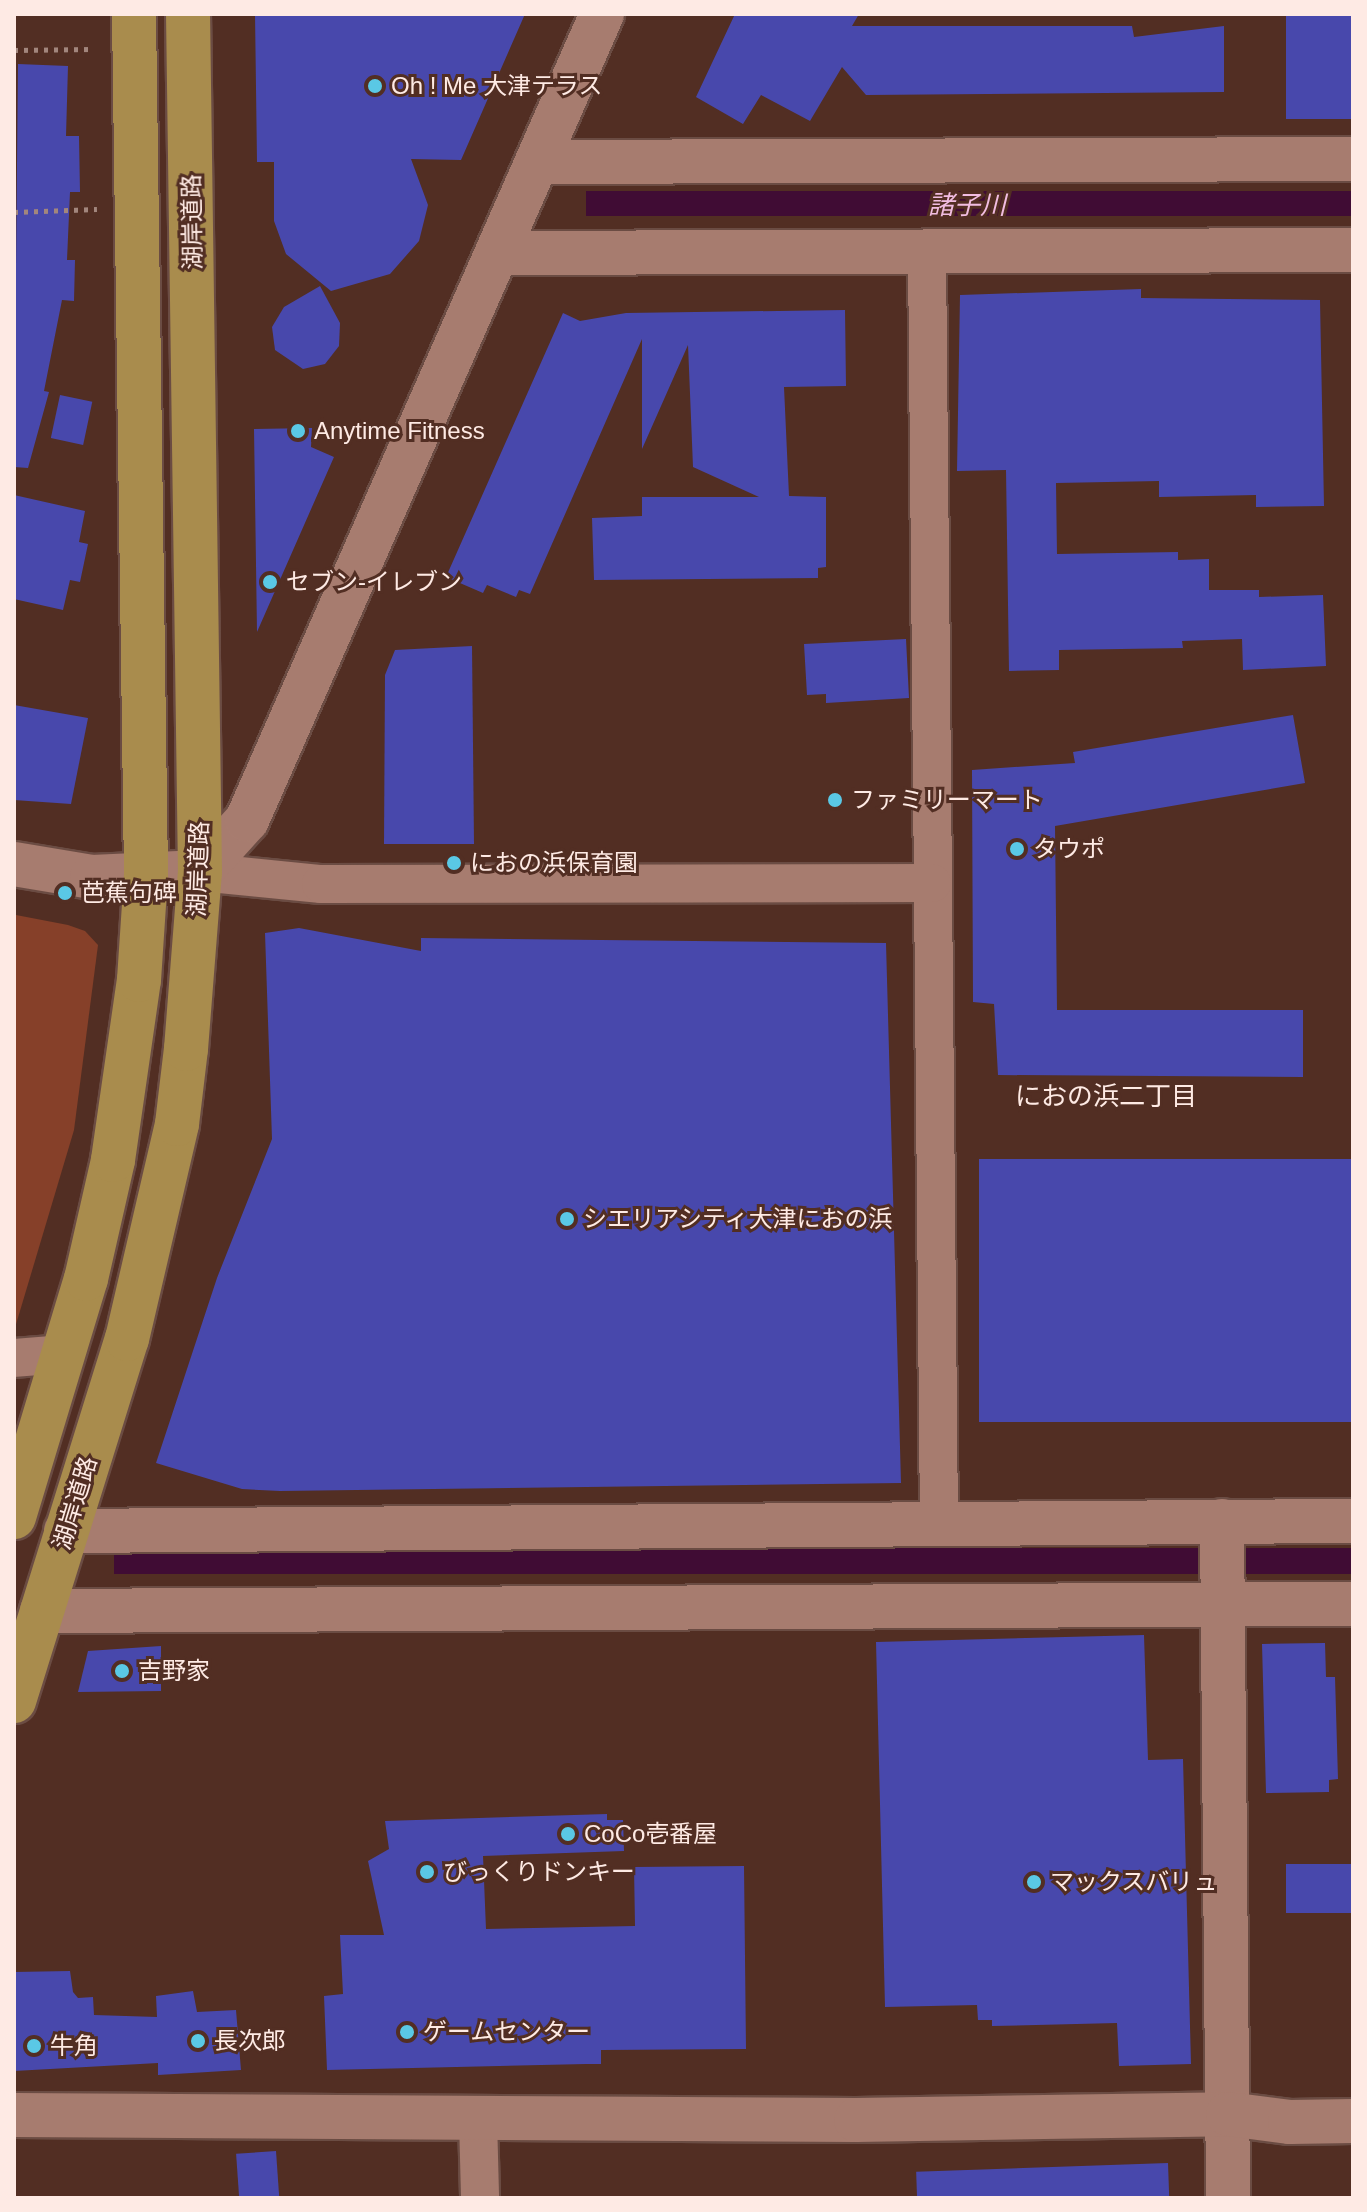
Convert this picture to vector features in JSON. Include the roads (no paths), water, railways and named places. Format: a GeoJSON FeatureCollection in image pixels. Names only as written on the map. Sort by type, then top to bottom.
{"type":"FeatureCollection","features":[{"type":"Feature","properties":{"kind":"main road"},"geometry":{"type":"LineString","coordinates":[[14,1517],[64,1354],[113,1160],[139,980],[146,874],[134,14]]}},
{"type":"Feature","properties":{"kind":"main road","name":"湖岸道路"},"geometry":{"type":"LineString","coordinates":[[14,1701],[127,1339],[174,1139],[200,872],[188,14]]}},
{"type":"Feature","properties":{"kind":"street"},"geometry":{"type":"LineString","coordinates":[[200,872],[247,820],[266,781],[602,14]]}},
{"type":"Feature","properties":{"kind":"street"},"geometry":{"type":"LineString","coordinates":[[537,162],[1353,159]]}},
{"type":"Feature","properties":{"kind":"street"},"geometry":{"type":"LineString","coordinates":[[497,253],[1353,250]]}},
{"type":"Feature","properties":{"kind":"street"},"geometry":{"type":"LineString","coordinates":[[927,251],[939,1525]]}},
{"type":"Feature","properties":{"kind":"street"},"geometry":{"type":"LineString","coordinates":[[14,864],[92,877],[200,872],[321,884],[932,883]]}},
{"type":"Feature","properties":{"kind":"street"},"geometry":{"type":"LineString","coordinates":[[14,1358],[64,1354]]}},
{"type":"Feature","properties":{"kind":"street"},"geometry":{"type":"LineString","coordinates":[[42,1611],[1222,1563],[1353,1521]]}},
{"type":"Feature","properties":{"kind":"street"},"geometry":{"type":"LineString","coordinates":[[66,1531],[939,1525],[1222,1563],[1353,1604]]}},
{"type":"Feature","properties":{"kind":"street"},"geometry":{"type":"LineString","coordinates":[[1222,1563],[1228,2198]]}},
{"type":"Feature","properties":{"kind":"street"},"geometry":{"type":"LineString","coordinates":[[14,2115],[478,2119],[1228,2114],[1290,2122],[1353,2121]]}},
{"type":"Feature","properties":{"kind":"street"},"geometry":{"type":"LineString","coordinates":[[478,2119],[480,2198]]}},
{"type":"Feature","properties":{"kind":"water","name":"諸子川"},"geometry":{"type":"Polygon","coordinates":[[[586,191],[1353,191],[1353,216],[586,216],[586,191]]]}},
{"type":"Feature","properties":{"kind":"water"},"geometry":{"type":"Polygon","coordinates":[[[114,1548],[1353,1548],[1353,1574],[114,1574],[114,1548]]]}},
{"type":"Feature","properties":{"kind":"place","name":"Oh ! Me 大津テラス"},"geometry":{"type":"Point","coordinates":[375,86]}},
{"type":"Feature","properties":{"kind":"place","name":"Anytime Fitness"},"geometry":{"type":"Point","coordinates":[298,431]}},
{"type":"Feature","properties":{"kind":"place","name":"セブン-イレブン"},"geometry":{"type":"Point","coordinates":[270,582]}},
{"type":"Feature","properties":{"kind":"place","name":"ファミリーマート"},"geometry":{"type":"Point","coordinates":[835,800]}},
{"type":"Feature","properties":{"kind":"place","name":"タウポ"},"geometry":{"type":"Point","coordinates":[1017,849]}},
{"type":"Feature","properties":{"kind":"place","name":"におの浜保育園"},"geometry":{"type":"Point","coordinates":[454,863]}},
{"type":"Feature","properties":{"kind":"place","name":"芭蕉句碑"},"geometry":{"type":"Point","coordinates":[65,893]}},
{"type":"Feature","properties":{"kind":"place","name":"シエリアシティ大津におの浜"},"geometry":{"type":"Point","coordinates":[567,1219]}},
{"type":"Feature","properties":{"kind":"place","name":"吉野家"},"geometry":{"type":"Point","coordinates":[122,1671]}},
{"type":"Feature","properties":{"kind":"place","name":"CoCo壱番屋"},"geometry":{"type":"Point","coordinates":[568,1834]}},
{"type":"Feature","properties":{"kind":"place","name":"びっくりドンキー"},"geometry":{"type":"Point","coordinates":[427,1872]}},
{"type":"Feature","properties":{"kind":"place","name":"マックスバリュ"},"geometry":{"type":"Point","coordinates":[1034,1882]}},
{"type":"Feature","properties":{"kind":"place","name":"ゲームセンター"},"geometry":{"type":"Point","coordinates":[407,2032]}},
{"type":"Feature","properties":{"kind":"place","name":"長次郎"},"geometry":{"type":"Point","coordinates":[198,2041]}},
{"type":"Feature","properties":{"kind":"place","name":"牛角"},"geometry":{"type":"Point","coordinates":[34,2046]}},
{"type":"Feature","properties":{"kind":"district","name":"におの浜二丁目"},"geometry":{"type":"Point","coordinates":[1106,1097]}}]}
